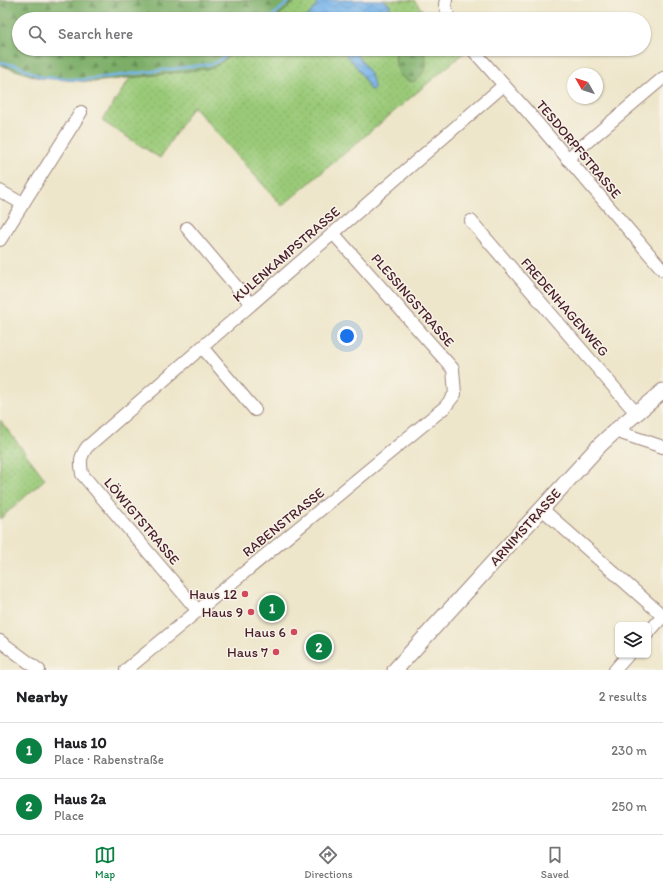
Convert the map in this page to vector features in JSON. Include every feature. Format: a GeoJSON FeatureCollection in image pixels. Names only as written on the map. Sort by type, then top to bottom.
{"type":"FeatureCollection","features":[{"type":"Feature","properties":{"kind":"main road","name":"ARNIMSTRASSE"},"geometry":{"type":"LineString","coordinates":[[395,670],[600,445],[663,391]]}},
{"type":"Feature","properties":{"kind":"street"},"geometry":{"type":"LineString","coordinates":[[446,0],[445,4],[447,12]]}},
{"type":"Feature","properties":{"kind":"street","name":"TESDORPFSTRASSE"},"geometry":{"type":"LineString","coordinates":[[478,56],[663,270]]}},
{"type":"Feature","properties":{"kind":"street"},"geometry":{"type":"LineString","coordinates":[[567,159],[663,78]]}},
{"type":"Feature","properties":{"kind":"street","name":"KULENKAMPSTRASSE"},"geometry":{"type":"LineString","coordinates":[[87,446],[504,85]]}},
{"type":"Feature","properties":{"kind":"street"},"geometry":{"type":"LineString","coordinates":[[0,240],[81,112]]}},
{"type":"Feature","properties":{"kind":"street"},"geometry":{"type":"LineString","coordinates":[[0,191],[23,204]]}},
{"type":"Feature","properties":{"kind":"street","name":"FREDENHAGENWEG"},"geometry":{"type":"LineString","coordinates":[[471,221],[636,413]]}},
{"type":"Feature","properties":{"kind":"street"},"geometry":{"type":"LineString","coordinates":[[186,228],[251,304]]}},
{"type":"Feature","properties":{"kind":"street","name":"PLESSINGSTRASSE"},"geometry":{"type":"LineString","coordinates":[[334,233],[453,369],[455,394]]}},
{"type":"Feature","properties":{"kind":"street"},"geometry":{"type":"LineString","coordinates":[[202,346],[254,410]]}},
{"type":"Feature","properties":{"kind":"street","name":"RABENSTRASSE"},"geometry":{"type":"LineString","coordinates":[[126,670],[446,407],[455,394]]}},
{"type":"Feature","properties":{"kind":"street"},"geometry":{"type":"LineString","coordinates":[[615,431],[663,447]]}},
{"type":"Feature","properties":{"kind":"street","name":"LÖWIGTSTRASSE"},"geometry":{"type":"LineString","coordinates":[[87,446],[80,460],[82,474],[198,611]]}},
{"type":"Feature","properties":{"kind":"street"},"geometry":{"type":"LineString","coordinates":[[542,509],[663,616],[651,630]]}},
{"type":"Feature","properties":{"kind":"street"},"geometry":{"type":"LineString","coordinates":[[0,641],[39,670]]}},
{"type":"Feature","properties":{"kind":"street"},"geometry":{"type":"LineString","coordinates":[[614,670],[625,658]]}},
{"type":"Feature","properties":{"kind":"green space"},"geometry":{"type":"Polygon","coordinates":[[[0,0],[297,0],[283,12],[12,12],[12,56],[229,56],[213,68],[93,82],[40,78],[0,65],[0,0]]]}},
{"type":"Feature","properties":{"kind":"green space"},"geometry":{"type":"Polygon","coordinates":[[[297,0],[314,0],[317,5],[311,12],[283,12],[297,0]]]}},
{"type":"Feature","properties":{"kind":"green space"},"geometry":{"type":"Polygon","coordinates":[[[383,0],[414,0],[424,12],[388,12],[390,5],[383,0]]]}},
{"type":"Feature","properties":{"kind":"green space"},"geometry":{"type":"Polygon","coordinates":[[[229,56],[347,56],[357,68],[370,90],[363,63],[358,56],[460,56],[282,206],[193,106],[160,158],[102,121],[130,78],[213,68],[229,56]]]}},
{"type":"Feature","properties":{"kind":"green space"},"geometry":{"type":"Polygon","coordinates":[[[395,56],[424,56],[427,63],[425,71],[414,82],[406,80],[399,74],[395,56]]]}},
{"type":"Feature","properties":{"kind":"green space"},"geometry":{"type":"Polygon","coordinates":[[[0,420],[45,479],[0,519],[0,420]]]}},
{"type":"Feature","properties":{"kind":"water"},"geometry":{"type":"Polygon","coordinates":[[[314,0],[383,0],[390,5],[388,12],[311,12],[317,5],[314,0]]]}},
{"type":"Feature","properties":{"kind":"water"},"geometry":{"type":"Polygon","coordinates":[[[347,56],[358,56],[370,73],[374,84],[374,89],[370,90],[347,56]]]}},
{"type":"Feature","properties":{"kind":"waterway"},"geometry":{"type":"LineString","coordinates":[[277,12],[291,0]]}},
{"type":"Feature","properties":{"kind":"waterway"},"geometry":{"type":"LineString","coordinates":[[0,62],[18,66],[41,77],[81,80],[212,64],[225,56]]}},
{"type":"Feature","properties":{"kind":"place","name":"Haus 12"},"geometry":{"type":"Point","coordinates":[245,594]}},
{"type":"Feature","properties":{"kind":"place","name":"Haus 10"},"geometry":{"type":"Point","coordinates":[272,608]}},
{"type":"Feature","properties":{"kind":"place","name":"Haus 9"},"geometry":{"type":"Point","coordinates":[251,612]}},
{"type":"Feature","properties":{"kind":"place","name":"Haus 6"},"geometry":{"type":"Point","coordinates":[294,632]}},
{"type":"Feature","properties":{"kind":"place","name":"Haus 2a"},"geometry":{"type":"Point","coordinates":[319,647]}},
{"type":"Feature","properties":{"kind":"place","name":"Haus 7"},"geometry":{"type":"Point","coordinates":[276,652]}}]}
